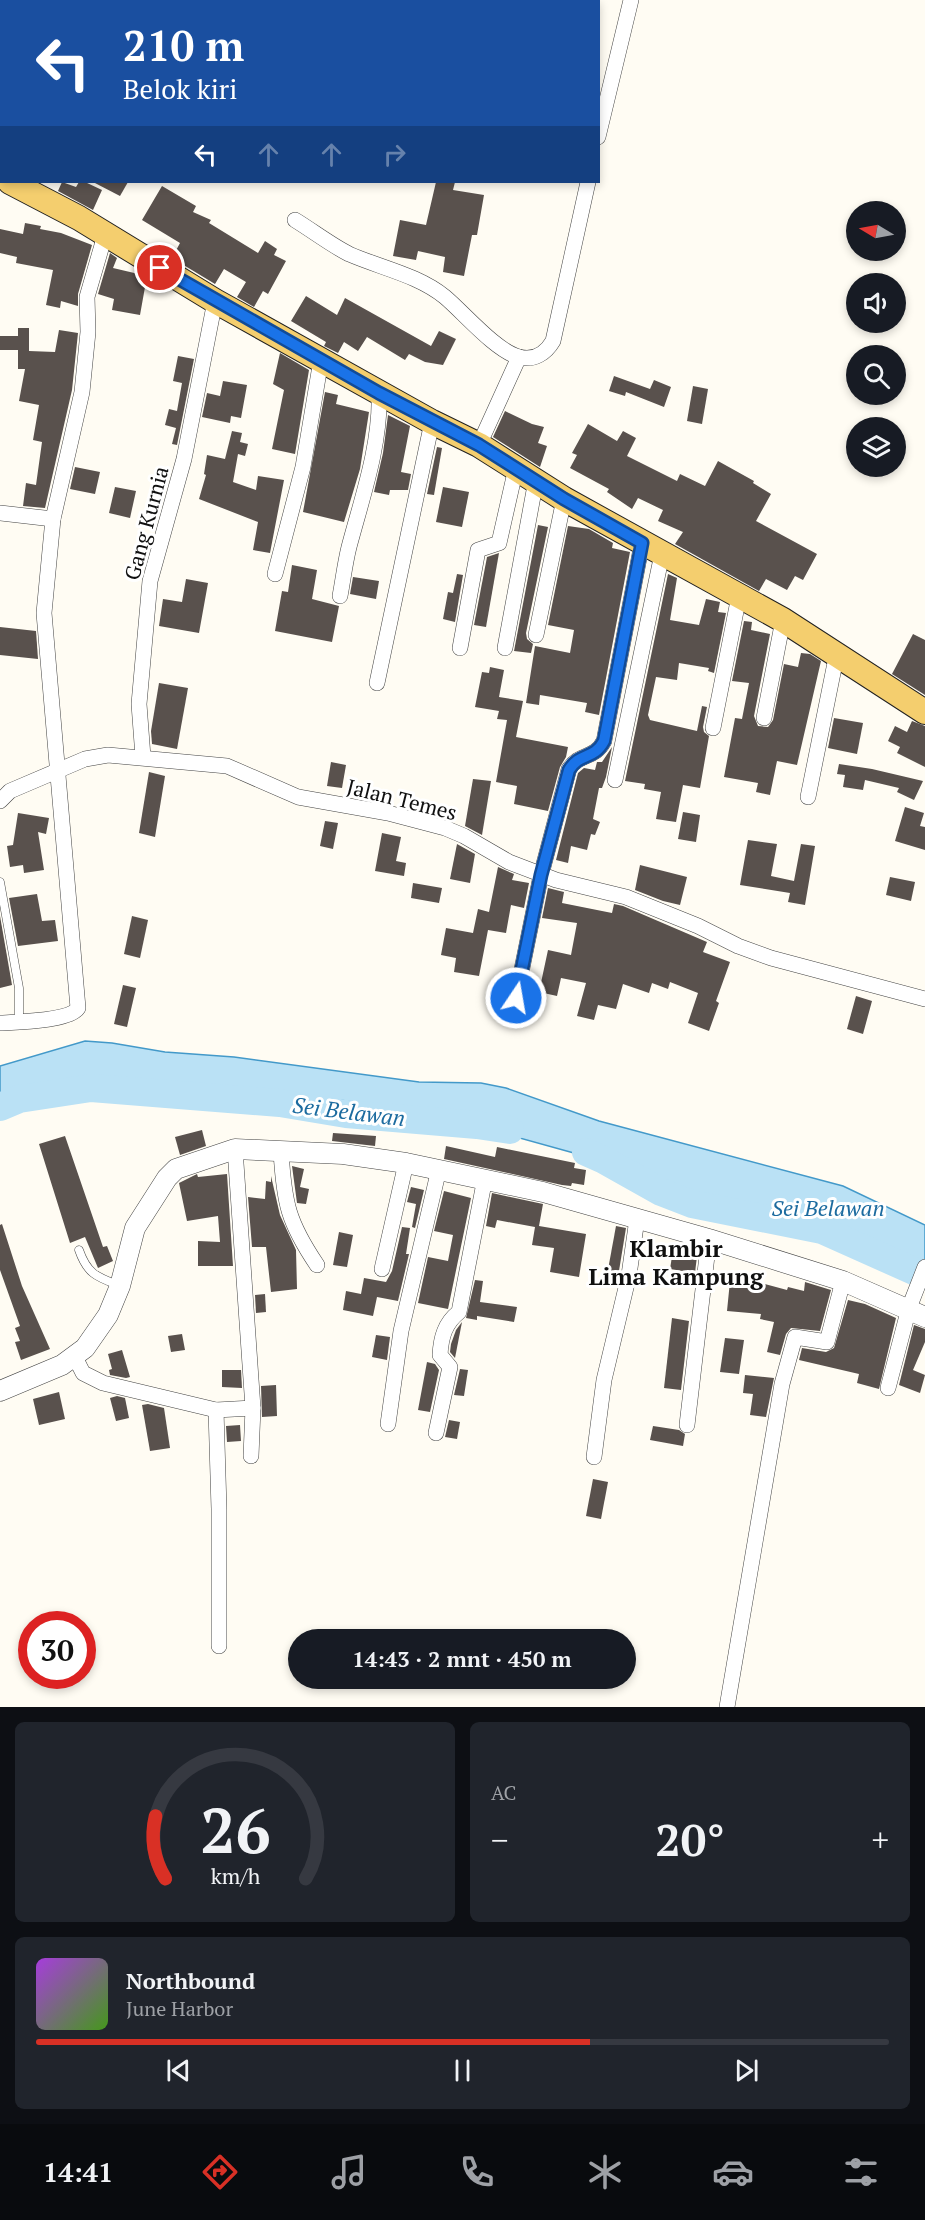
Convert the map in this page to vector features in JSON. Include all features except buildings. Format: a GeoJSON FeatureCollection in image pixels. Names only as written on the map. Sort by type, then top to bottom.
{"type":"FeatureCollection","features":[{"type":"Feature","properties":{"kind":"main road"},"geometry":{"type":"LineString","coordinates":[[12,183],[79,218],[215,302],[432,422],[479,445],[564,499],[783,620],[925,712]]}},
{"type":"Feature","properties":{"kind":"street"},"geometry":{"type":"LineString","coordinates":[[600,129],[631,0]]}},
{"type":"Feature","properties":{"kind":"street"},"geometry":{"type":"LineString","coordinates":[[295,220],[348,253],[419,281],[443,296],[474,326],[510,354],[532,358],[544,353],[553,341],[588,183]]}},
{"type":"Feature","properties":{"kind":"street"},"geometry":{"type":"LineString","coordinates":[[0,1023],[72,1014],[78,1008],[44,613],[53,519],[82,392],[87,332],[87,297],[105,235]]}},
{"type":"Feature","properties":{"kind":"street","name":"Gang Kurnia"},"geometry":{"type":"LineString","coordinates":[[143,757],[139,705],[150,580],[184,459],[215,302]]}},
{"type":"Feature","properties":{"kind":"street"},"geometry":{"type":"LineString","coordinates":[[479,445],[519,357]]}},
{"type":"Feature","properties":{"kind":"street"},"geometry":{"type":"LineString","coordinates":[[275,574],[303,467],[321,360]]}},
{"type":"Feature","properties":{"kind":"street"},"geometry":{"type":"LineString","coordinates":[[340,596],[348,550],[380,412],[379,393]]}},
{"type":"Feature","properties":{"kind":"street"},"geometry":{"type":"LineString","coordinates":[[377,683],[432,422]]}},
{"type":"Feature","properties":{"kind":"street"},"geometry":{"type":"LineString","coordinates":[[505,648],[526,474]]}},
{"type":"Feature","properties":{"kind":"street"},"geometry":{"type":"LineString","coordinates":[[460,648],[478,550],[499,543],[526,474]]}},
{"type":"Feature","properties":{"kind":"street"},"geometry":{"type":"LineString","coordinates":[[536,635],[564,499]]}},
{"type":"Feature","properties":{"kind":"street"},"geometry":{"type":"LineString","coordinates":[[0,513],[53,519]]}},
{"type":"Feature","properties":{"kind":"street"},"geometry":{"type":"LineString","coordinates":[[615,780],[652,548]]}},
{"type":"Feature","properties":{"kind":"street"},"geometry":{"type":"LineString","coordinates":[[516,998],[541,875],[569,770],[573,763],[599,751],[604,741],[652,548]]}},
{"type":"Feature","properties":{"kind":"street"},"geometry":{"type":"LineString","coordinates":[[713,728],[739,596]]}},
{"type":"Feature","properties":{"kind":"street"},"geometry":{"type":"LineString","coordinates":[[764,718],[783,620]]}},
{"type":"Feature","properties":{"kind":"street"},"geometry":{"type":"LineString","coordinates":[[808,797],[837,653]]}},
{"type":"Feature","properties":{"kind":"street","name":"Jalan Temes"},"geometry":{"type":"LineString","coordinates":[[0,801],[10,791],[94,756],[143,757],[227,766],[298,797],[388,813],[445,828],[464,836],[503,860],[541,875],[626,897],[771,958],[925,999]]}},
{"type":"Feature","properties":{"kind":"street"},"geometry":{"type":"LineString","coordinates":[[235,1149],[253,1408],[251,1456]]}},
{"type":"Feature","properties":{"kind":"street"},"geometry":{"type":"LineString","coordinates":[[0,1391],[62,1365],[75,1357],[94,1337],[108,1315],[120,1286],[135,1228],[167,1178],[176,1169],[235,1149],[343,1154],[439,1168],[485,1178],[606,1208],[709,1239],[843,1281],[917,1313]]}},
{"type":"Feature","properties":{"kind":"street"},"geometry":{"type":"LineString","coordinates":[[281,1151],[283,1193],[287,1212],[296,1226],[297,1237],[317,1265]]}},
{"type":"Feature","properties":{"kind":"street"},"geometry":{"type":"LineString","coordinates":[[382,1269],[406,1163]]}},
{"type":"Feature","properties":{"kind":"street"},"geometry":{"type":"LineString","coordinates":[[388,1424],[401,1331],[439,1168]]}},
{"type":"Feature","properties":{"kind":"street"},"geometry":{"type":"LineString","coordinates":[[436,1433],[450,1367],[440,1355],[440,1346],[445,1327],[459,1312],[485,1178]]}},
{"type":"Feature","properties":{"kind":"street"},"geometry":{"type":"LineString","coordinates":[[594,1457],[604,1380],[629,1275],[637,1219]]}},
{"type":"Feature","properties":{"kind":"street"},"geometry":{"type":"LineString","coordinates":[[687,1425],[709,1239]]}},
{"type":"Feature","properties":{"kind":"street"},"geometry":{"type":"LineString","coordinates":[[888,1388],[917,1313],[923,1272]]}},
{"type":"Feature","properties":{"kind":"street"},"geometry":{"type":"LineString","coordinates":[[727,1707],[782,1384],[789,1358],[795,1337],[826,1342],[843,1281]]}},
{"type":"Feature","properties":{"kind":"street"},"geometry":{"type":"LineString","coordinates":[[75,1357],[82,1373],[103,1383],[216,1410],[253,1408]]}},
{"type":"Feature","properties":{"kind":"street"},"geometry":{"type":"LineString","coordinates":[[216,1410],[220,1528],[219,1646]]}},
{"type":"Feature","properties":{"kind":"lane"},"geometry":{"type":"LineString","coordinates":[[0,882],[19,988],[19,1022]]}},
{"type":"Feature","properties":{"kind":"lane"},"geometry":{"type":"LineString","coordinates":[[79,1250],[84,1266],[90,1272],[120,1286]]}},
{"type":"Feature","properties":{"kind":"water","name":"Sei Belawan"},"geometry":{"type":"Polygon","coordinates":[[[85,1041],[165,1052],[234,1057],[419,1082],[481,1083],[506,1088],[599,1121],[843,1186],[925,1225],[925,1264],[876,1245],[659,1183],[581,1155],[441,1116],[340,1100],[179,1093],[108,1087],[38,1092],[0,1103],[0,1066],[85,1041]]]}},
{"type":"Feature","properties":{"kind":"waterway","name":"Sei Belawan"},"geometry":{"type":"LineString","coordinates":[[0,1107],[19,1099],[91,1088],[280,1103],[346,1114],[510,1130]]}},
{"type":"Feature","properties":{"kind":"waterway","name":"Sei Belawan"},"geometry":{"type":"LineString","coordinates":[[586,1152],[661,1192],[692,1204],[822,1230],[925,1276]]}},
{"type":"Feature","properties":{"kind":"district","name":"Klambir Lima Kampung"},"geometry":{"type":"Point","coordinates":[676,1262]}},
{"type":"Feature","properties":{"kind":"route"},"geometry":{"type":"LineString","coordinates":[[160,268],[215,302],[379,393],[479,445],[564,499],[642,543],[604,741],[599,751],[573,763],[569,770],[541,875],[516,998]]}}]}
